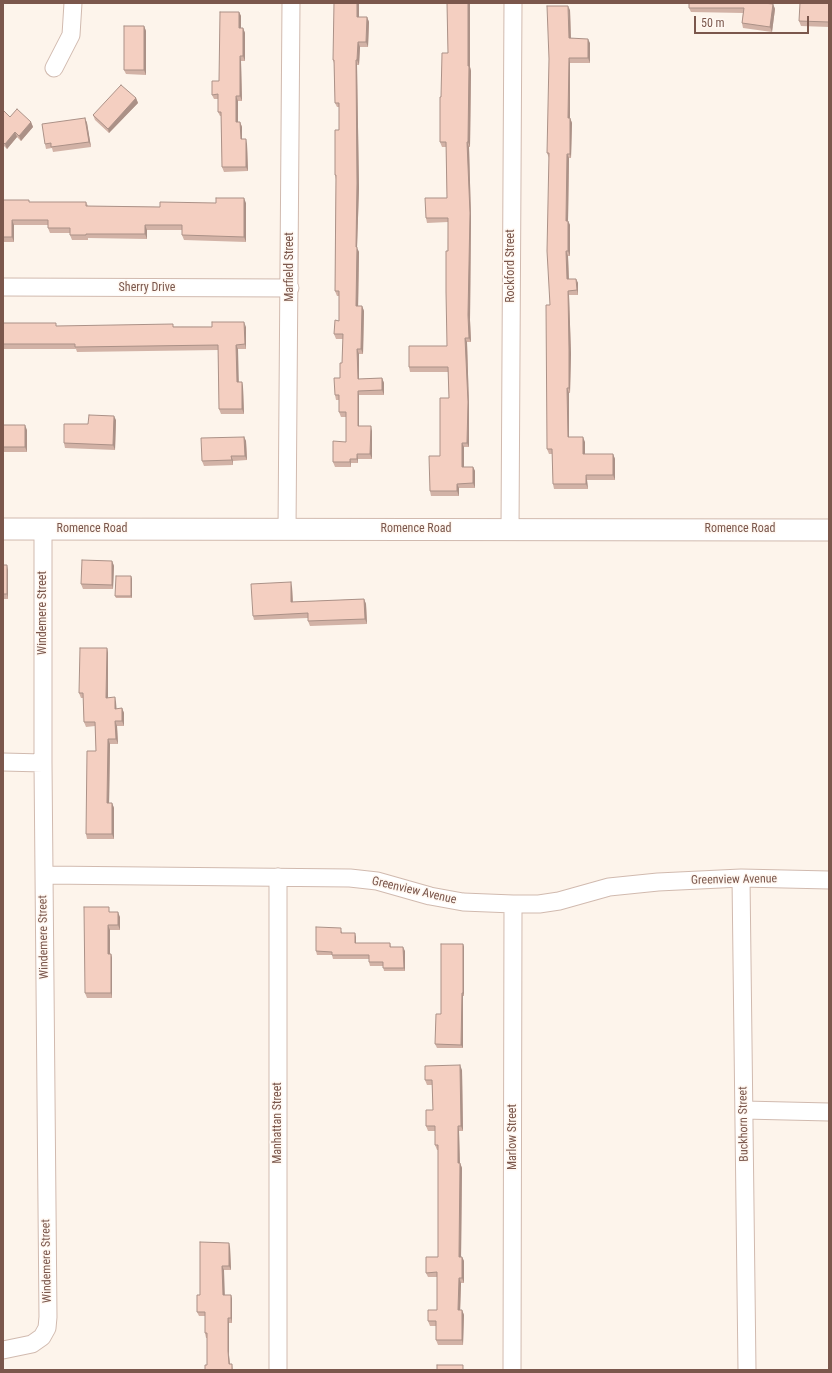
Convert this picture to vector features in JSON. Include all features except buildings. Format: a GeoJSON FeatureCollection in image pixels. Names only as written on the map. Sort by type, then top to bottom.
{"type":"FeatureCollection","features":[{"type":"Feature","properties":{"kind":"street"},"geometry":{"type":"LineString","coordinates":[[54,68],[72,35],[73,3]]}},
{"type":"Feature","properties":{"kind":"street","name":"Marfield Street"},"geometry":{"type":"LineString","coordinates":[[287,530],[291,3]]}},
{"type":"Feature","properties":{"kind":"street","name":"Rockford Street"},"geometry":{"type":"LineString","coordinates":[[510,529],[513,3]]}},
{"type":"Feature","properties":{"kind":"street","name":"Sherry Drive"},"geometry":{"type":"LineString","coordinates":[[3,287],[290,288]]}},
{"type":"Feature","properties":{"kind":"street","name":"Romence Road"},"geometry":{"type":"LineString","coordinates":[[3,529],[829,530]]}},
{"type":"Feature","properties":{"kind":"street","name":"Windemere Street"},"geometry":{"type":"LineString","coordinates":[[3,1350],[32,1344],[42,1337],[47,1328],[48,1318],[43,763],[43,529]]}},
{"type":"Feature","properties":{"kind":"street"},"geometry":{"type":"LineString","coordinates":[[3,762],[43,763]]}},
{"type":"Feature","properties":{"kind":"street","name":"Greenview Avenue"},"geometry":{"type":"LineString","coordinates":[[44,875],[350,878],[377,882],[430,896],[463,902],[513,904],[539,904],[559,901],[609,887],[658,882],[742,878],[829,880]]}},
{"type":"Feature","properties":{"kind":"street","name":"Manhattan Street"},"geometry":{"type":"LineString","coordinates":[[278,877],[278,1370]]}},
{"type":"Feature","properties":{"kind":"street","name":"Buckhorn Street"},"geometry":{"type":"LineString","coordinates":[[742,878],[747,1370]]}},
{"type":"Feature","properties":{"kind":"street","name":"Marlow Street"},"geometry":{"type":"LineString","coordinates":[[512,1370],[513,904]]}},
{"type":"Feature","properties":{"kind":"street"},"geometry":{"type":"LineString","coordinates":[[744,1110],[829,1112]]}}]}
